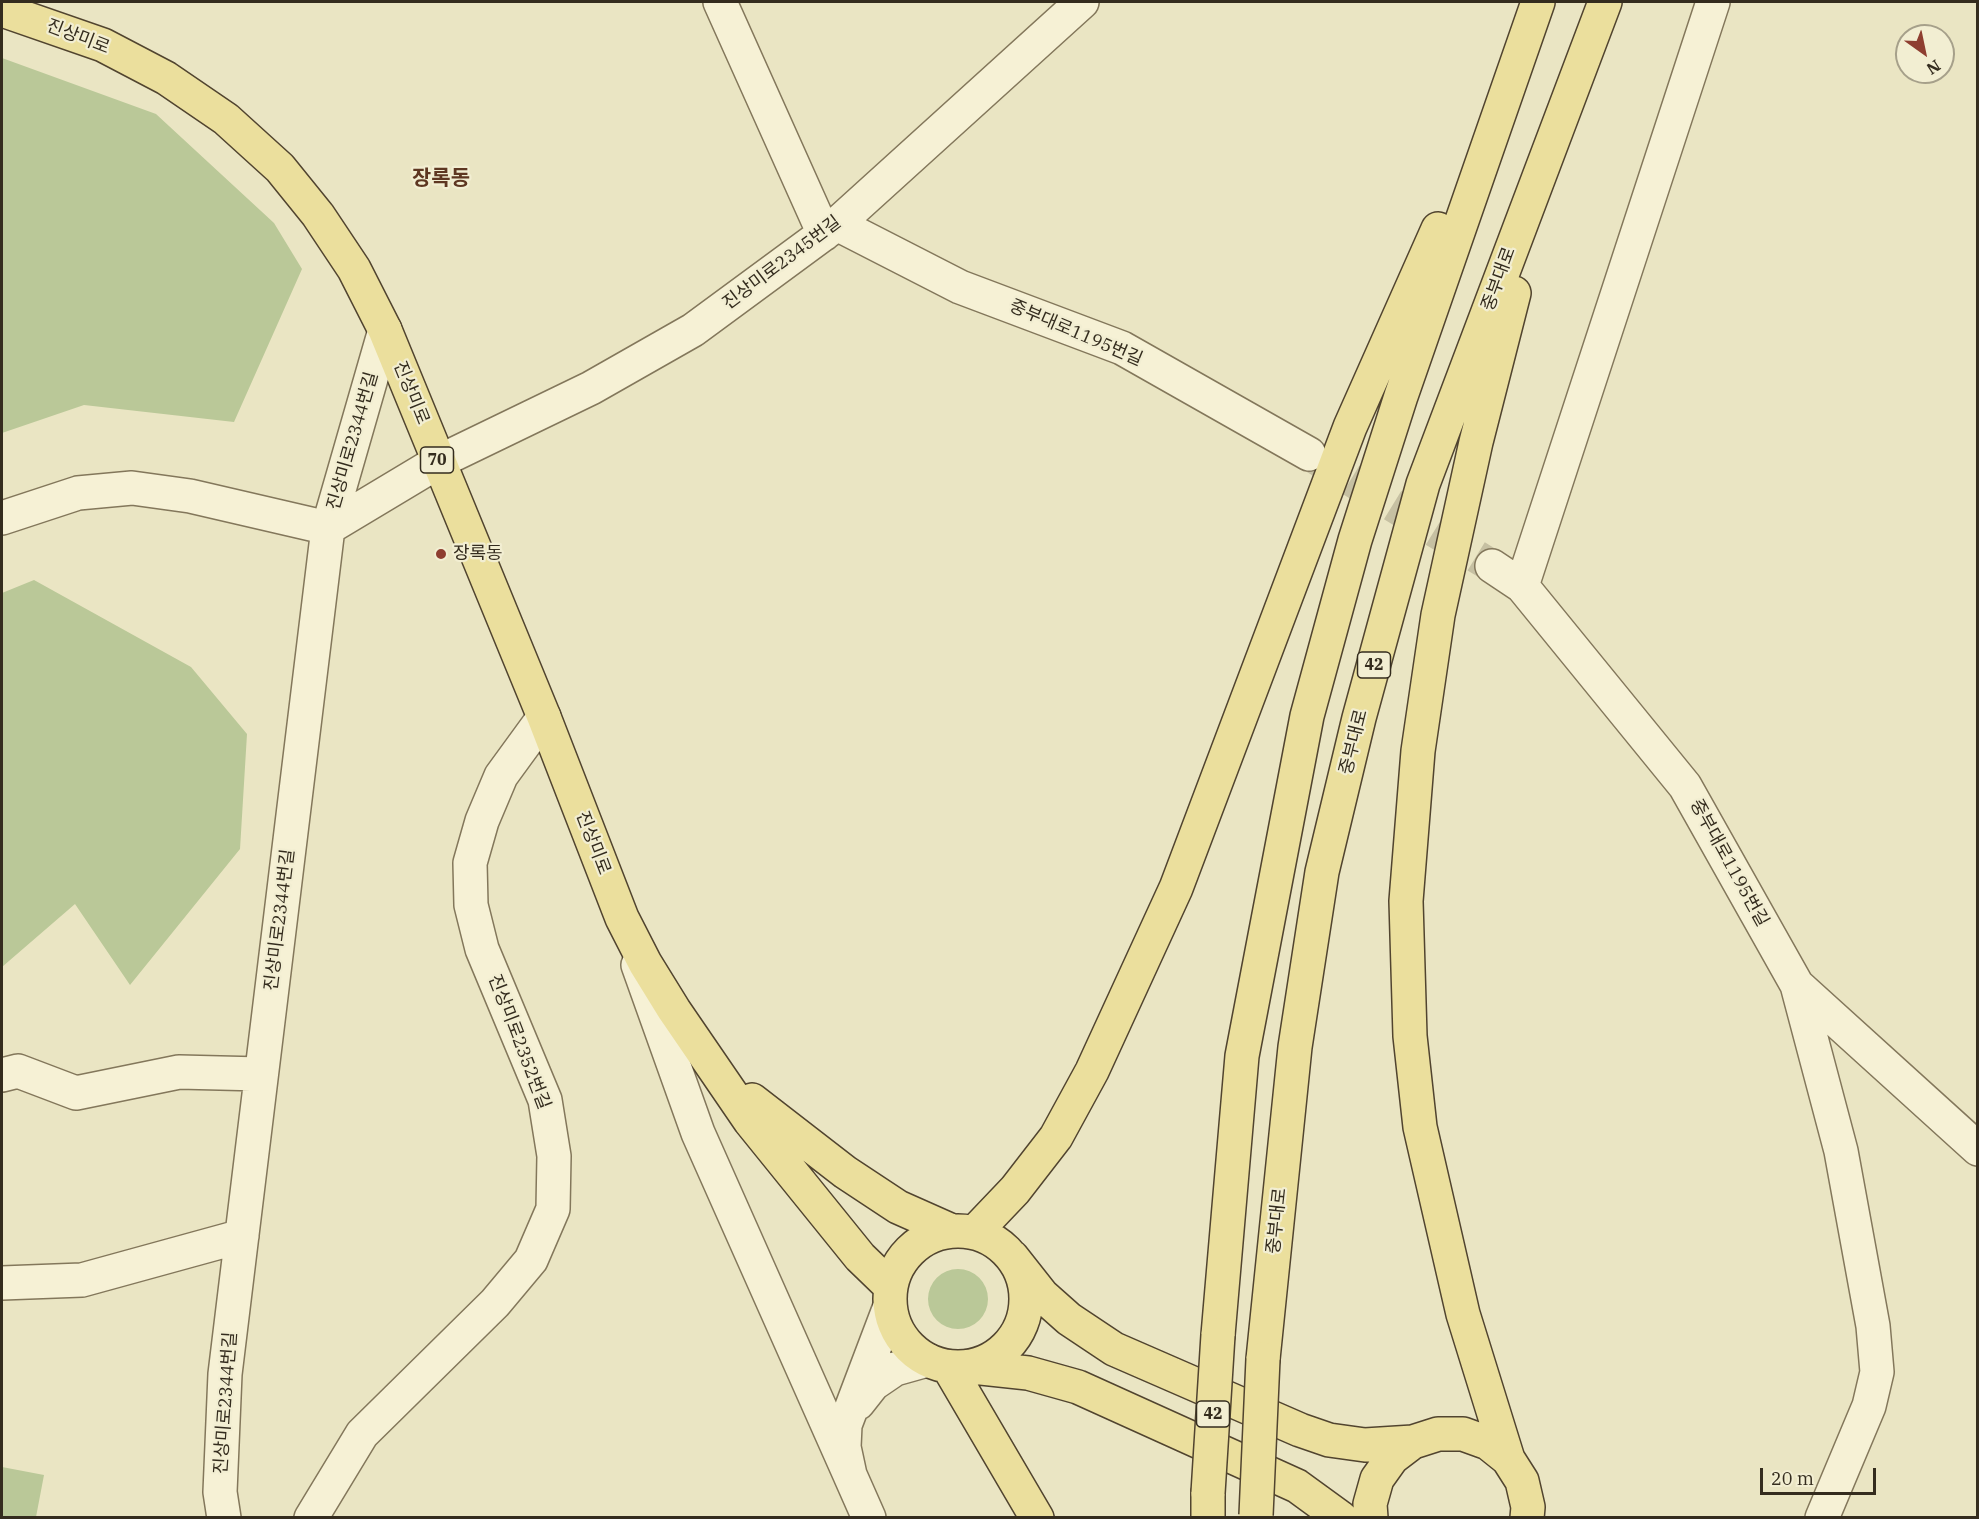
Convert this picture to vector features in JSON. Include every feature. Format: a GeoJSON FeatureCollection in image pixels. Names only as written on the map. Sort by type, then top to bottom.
{"type":"FeatureCollection","features":[{"type":"Feature","properties":{"kind":"main road","name":"중부대로"},"geometry":{"type":"LineString","coordinates":[[1256,1516],[1263,1359],[1294,1047],[1324,861],[1359,718],[1423,484],[1553,134],[1605,2]]}},
{"type":"Feature","properties":{"kind":"main road","name":"진상미로"},"geometry":{"type":"LineString","coordinates":[[2,10],[103,45],[166,78],[225,119],[280,168],[318,215],[354,269],[386,330],[544,717],[622,918],[674,1010],[707,1057]]}},
{"type":"Feature","properties":{"kind":"main road"},"geometry":{"type":"LineString","coordinates":[[1341,1518],[1296,1486],[1078,1387],[1028,1373],[949,1365],[909,1348],[896,1330],[890,1298],[898,1266],[912,1248],[930,1236],[964,1232],[1016,1190],[1056,1137],[1092,1071],[1176,888],[1350,427],[1533,13]]}},
{"type":"Feature","properties":{"kind":"main road","name":"42"},"geometry":{"type":"LineString","coordinates":[[1208,1505],[1218,1335],[1242,1056],[1307,716],[1355,540],[1394,418],[1533,13]]}},
{"type":"Feature","properties":{"kind":"main road"},"geometry":{"type":"LineString","coordinates":[[1527,1518],[1528,1507],[1463,1314],[1420,1127],[1410,1036],[1406,901],[1418,751],[1438,615],[1476,442],[1553,134]]}},
{"type":"Feature","properties":{"kind":"main road"},"geometry":{"type":"LineString","coordinates":[[707,1057],[757,1105],[845,1172],[898,1207],[996,1242],[1012,1257],[1042,1295],[1069,1319],[1114,1348],[1300,1430],[1329,1440],[1365,1445],[1413,1442],[1438,1434],[1464,1434],[1488,1443],[1515,1470]]}},
{"type":"Feature","properties":{"kind":"main road"},"geometry":{"type":"LineString","coordinates":[[707,1057],[750,1121],[860,1257],[890,1298]]}},
{"type":"Feature","properties":{"kind":"main road"},"geometry":{"type":"LineString","coordinates":[[949,1365],[993,1358],[1011,1343],[1022,1323],[1026,1300],[1023,1278],[1012,1257]]}},
{"type":"Feature","properties":{"kind":"main road"},"geometry":{"type":"LineString","coordinates":[[949,1365],[1037,1518]]}},
{"type":"Feature","properties":{"kind":"main road"},"geometry":{"type":"LineString","coordinates":[[1371,1518],[1370,1504],[1377,1479],[1392,1458],[1413,1442]]}},
{"type":"Feature","properties":{"kind":"street"},"geometry":{"type":"LineString","coordinates":[[720,2],[830,229]]}},
{"type":"Feature","properties":{"kind":"street","name":"진상미로2345번길"},"geometry":{"type":"LineString","coordinates":[[328,528],[438,462],[591,388],[693,330],[830,229],[1082,2]]}},
{"type":"Feature","properties":{"kind":"street"},"geometry":{"type":"LineString","coordinates":[[1522,586],[1713,2]]}},
{"type":"Feature","properties":{"kind":"street","name":"중부대로1195번길"},"geometry":{"type":"LineString","coordinates":[[830,229],[960,287],[1122,348],[1309,454]]}},
{"type":"Feature","properties":{"kind":"street","name":"진상미로2344번길"},"geometry":{"type":"LineString","coordinates":[[224,1518],[220,1492],[225,1374],[328,528],[386,330]]}},
{"type":"Feature","properties":{"kind":"street"},"geometry":{"type":"LineString","coordinates":[[2,518],[78,493],[132,488],[190,496],[328,528]]}},
{"type":"Feature","properties":{"kind":"street","name":"중부대로1195번길"},"geometry":{"type":"LineString","coordinates":[[1492,566],[1522,586],[1685,786],[1797,985],[1977,1149]]}},
{"type":"Feature","properties":{"kind":"street","name":"진상미로2352번길"},"geometry":{"type":"LineString","coordinates":[[311,1518],[362,1434],[495,1303],[531,1260],[553,1209],[554,1156],[544,1100],[482,949],[471,905],[470,863],[482,821],[501,776],[544,717]]}},
{"type":"Feature","properties":{"kind":"street"},"geometry":{"type":"LineString","coordinates":[[622,918],[698,1133],[869,1518]]}},
{"type":"Feature","properties":{"kind":"street"},"geometry":{"type":"LineString","coordinates":[[1797,985],[1841,1151],[1874,1326],[1877,1372],[1869,1407],[1822,1518]]}},
{"type":"Feature","properties":{"kind":"street"},"geometry":{"type":"LineString","coordinates":[[2,1075],[18,1071],[76,1093],[179,1072],[261,1074]]}},
{"type":"Feature","properties":{"kind":"street"},"geometry":{"type":"LineString","coordinates":[[2,1283],[82,1280],[242,1236]]}},
{"type":"Feature","properties":{"kind":"street"},"geometry":{"type":"LineString","coordinates":[[850,1475],[844,1447],[845,1425],[890,1298]]}},
{"type":"Feature","properties":{"kind":"street"},"geometry":{"type":"LineString","coordinates":[[845,1425],[873,1383],[896,1369],[949,1365]]}},
{"type":"Feature","properties":{"kind":"street"},"geometry":{"type":"LineString","coordinates":[[1515,1470],[1540,1518]]}},
{"type":"Feature","properties":{"kind":"green space"},"geometry":{"type":"Polygon","coordinates":[[[2,58],[156,114],[274,223],[302,269],[234,422],[84,405],[2,433],[2,58]]]}},
{"type":"Feature","properties":{"kind":"green space"},"geometry":{"type":"Polygon","coordinates":[[[34,580],[191,667],[247,734],[240,849],[130,985],[75,904],[2,967],[2,593],[34,580]]]}},
{"type":"Feature","properties":{"kind":"green space"},"geometry":{"type":"Polygon","coordinates":[[[952,1269],[964,1269],[975,1274],[983,1282],[988,1299],[986,1311],[975,1324],[964,1329],[952,1329],[941,1324],[933,1316],[928,1305],[928,1293],[933,1282],[941,1274],[952,1269]]]}},
{"type":"Feature","properties":{"kind":"green space"},"geometry":{"type":"Polygon","coordinates":[[[2,1467],[44,1475],[36,1517],[2,1517],[2,1467]]]}},
{"type":"Feature","properties":{"kind":"tunnel"},"geometry":{"type":"LineString","coordinates":[[1309,454],[1492,566]]}},
{"type":"Feature","properties":{"kind":"place","name":"장록동"},"geometry":{"type":"Point","coordinates":[441,554]}},
{"type":"Feature","properties":{"kind":"district","name":"장록동"},"geometry":{"type":"Point","coordinates":[441,179]}}]}
